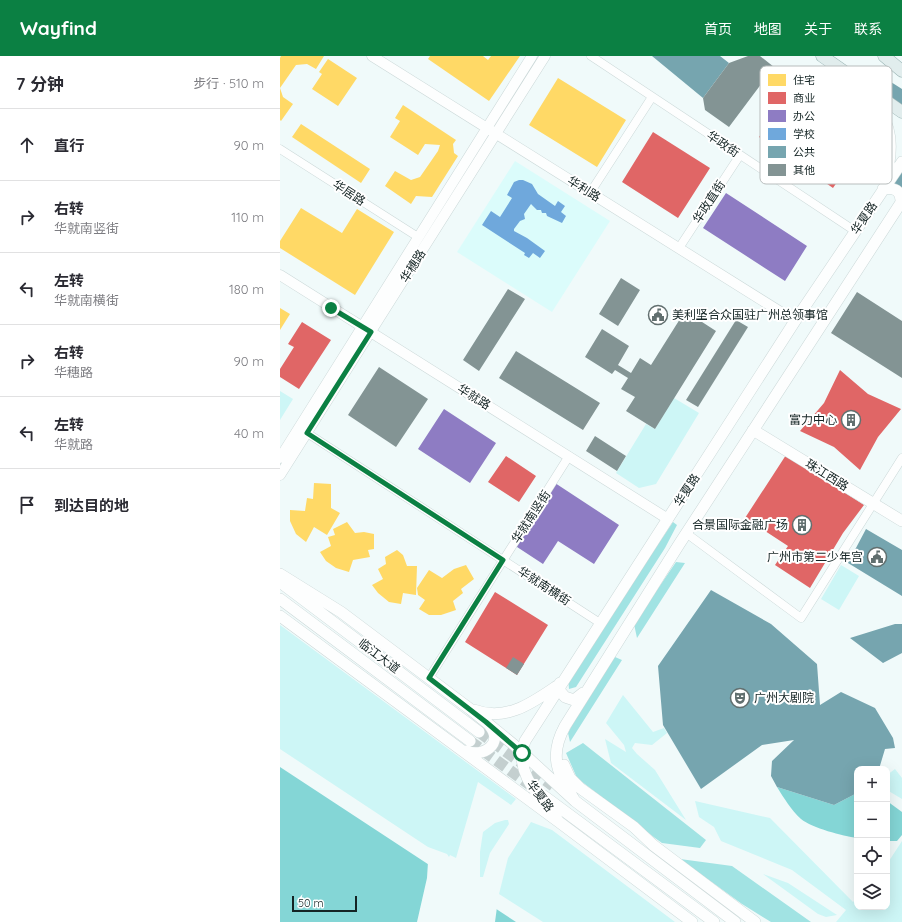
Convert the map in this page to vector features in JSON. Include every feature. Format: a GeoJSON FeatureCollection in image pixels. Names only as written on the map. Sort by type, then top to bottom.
{"type":"FeatureCollection","features":[{"type":"Feature","properties":{"kind":"main road"},"geometry":{"type":"LineString","coordinates":[[822,56],[836,66]]}},
{"type":"Feature","properties":{"kind":"main road"},"geometry":{"type":"LineString","coordinates":[[892,105],[902,112]]}},
{"type":"Feature","properties":{"kind":"main road","name":"华夏路"},"geometry":{"type":"LineString","coordinates":[[892,177],[902,162]]}},
{"type":"Feature","properties":{"kind":"main road"},"geometry":{"type":"LineString","coordinates":[[885,184],[884,189],[890,188],[897,190],[902,201]]}},
{"type":"Feature","properties":{"kind":"main road","name":"华夏路"},"geometry":{"type":"LineString","coordinates":[[559,822],[526,778],[522,753],[525,741],[560,683],[668,519],[795,321],[887,184]]}},
{"type":"Feature","properties":{"kind":"main road","name":"华夏路"},"geometry":{"type":"LineString","coordinates":[[575,801],[566,786],[556,760],[556,744],[565,726],[584,693],[686,533],[902,201]]}},
{"type":"Feature","properties":{"kind":"main road","name":"珠江西路"},"geometry":{"type":"LineString","coordinates":[[753,430],[902,521]]}},
{"type":"Feature","properties":{"kind":"main road"},"geometry":{"type":"LineString","coordinates":[[280,574],[340,612],[470,709],[575,801],[735,922]]}},
{"type":"Feature","properties":{"kind":"main road","name":"临江大道"},"geometry":{"type":"LineString","coordinates":[[280,582],[479,732]]}},
{"type":"Feature","properties":{"kind":"main road","name":"临江大道"},"geometry":{"type":"LineString","coordinates":[[280,599],[470,742]]}},
{"type":"Feature","properties":{"kind":"main road"},"geometry":{"type":"LineString","coordinates":[[280,616],[692,922]]}},
{"type":"Feature","properties":{"kind":"main road"},"geometry":{"type":"LineString","coordinates":[[560,683],[560,690],[565,697],[574,700],[584,693]]}},
{"type":"Feature","properties":{"kind":"main road"},"geometry":{"type":"LineString","coordinates":[[470,709],[482,713],[513,712],[531,703],[560,683]]}},
{"type":"Feature","properties":{"kind":"main road"},"geometry":{"type":"LineString","coordinates":[[461,750],[478,754],[484,753],[489,749],[495,738],[492,728],[486,722]]}},
{"type":"Feature","properties":{"kind":"main road"},"geometry":{"type":"LineString","coordinates":[[565,726],[562,733],[560,747],[564,765],[575,784],[634,827],[653,845],[755,922]]}},
{"type":"Feature","properties":{"kind":"main road"},"geometry":{"type":"LineString","coordinates":[[526,778],[538,791],[714,922]]}},
{"type":"Feature","properties":{"kind":"main road"},"geometry":{"type":"LineString","coordinates":[[524,796],[566,812]]}},
{"type":"Feature","properties":{"kind":"street","name":"华利路"},"geometry":{"type":"LineString","coordinates":[[372,56],[795,321]]}},
{"type":"Feature","properties":{"kind":"street","name":"华穗路"},"geometry":{"type":"LineString","coordinates":[[280,458],[283,445],[362,326],[532,56]]}},
{"type":"Feature","properties":{"kind":"street","name":"华穗路"},"geometry":{"type":"LineString","coordinates":[[280,475],[545,56]]}},
{"type":"Feature","properties":{"kind":"street","name":"华政街"},"geometry":{"type":"LineString","coordinates":[[591,56],[760,168]]}},
{"type":"Feature","properties":{"kind":"street"},"geometry":{"type":"LineString","coordinates":[[590,193],[652,97]]}},
{"type":"Feature","properties":{"kind":"street","name":"华居路"},"geometry":{"type":"LineString","coordinates":[[280,149],[418,237]]}},
{"type":"Feature","properties":{"kind":"street","name":"华政直街"},"geometry":{"type":"LineString","coordinates":[[678,248],[740,155]]}},
{"type":"Feature","properties":{"kind":"street","name":"华政街"},"geometry":{"type":"LineString","coordinates":[[784,184],[855,231]]}},
{"type":"Feature","properties":{"kind":"street","name":"华就路"},"geometry":{"type":"LineString","coordinates":[[280,275],[668,519]]}},
{"type":"Feature","properties":{"kind":"street","name":"华就南横街"},"geometry":{"type":"LineString","coordinates":[[307,433],[600,623]]}},
{"type":"Feature","properties":{"kind":"street","name":"华就南竖街"},"geometry":{"type":"LineString","coordinates":[[429,678],[569,456]]}},
{"type":"Feature","properties":{"kind":"street"},"geometry":{"type":"LineString","coordinates":[[686,533],[801,618],[872,503],[902,458]]}},
{"type":"Feature","properties":{"kind":"shaded area"},"geometry":{"type":"Polygon","coordinates":[[[515,161],[610,221],[552,312],[457,252],[515,161]]]}},
{"type":"Feature","properties":{"kind":"shaded area"},"geometry":{"type":"Polygon","coordinates":[[[280,391],[293,399],[280,420],[280,391]]]}},
{"type":"Feature","properties":{"kind":"shaded area"},"geometry":{"type":"Polygon","coordinates":[[[674,398],[699,413],[656,484],[639,488],[616,473],[646,424],[655,429],[674,398]]]}},
{"type":"Feature","properties":{"kind":"shaded area"},"geometry":{"type":"Polygon","coordinates":[[[673,522],[677,525],[665,548],[576,687],[569,689],[568,678],[673,522]]]}},
{"type":"Feature","properties":{"kind":"shaded area"},"geometry":{"type":"Polygon","coordinates":[[[676,562],[685,563],[637,638],[634,624],[676,562]]]}},
{"type":"Feature","properties":{"kind":"shaded area"},"geometry":{"type":"Polygon","coordinates":[[[841,565],[859,576],[839,610],[821,599],[841,565]]]}},
{"type":"Feature","properties":{"kind":"shaded area"},"geometry":{"type":"Polygon","coordinates":[[[280,625],[516,799],[511,805],[478,782],[456,858],[450,855],[449,857],[447,854],[428,847],[280,749],[280,625]]]}},
{"type":"Feature","properties":{"kind":"shaded area"},"geometry":{"type":"Polygon","coordinates":[[[615,657],[622,660],[570,742],[568,733],[573,723],[610,662],[615,657]]]}},
{"type":"Feature","properties":{"kind":"shaded area"},"geometry":{"type":"Polygon","coordinates":[[[623,695],[653,732],[664,728],[667,733],[652,745],[635,743],[632,748],[655,770],[686,820],[611,763],[605,739],[626,752],[624,745],[606,723],[623,695]]]}},
{"type":"Feature","properties":{"kind":"shaded area"},"geometry":{"type":"Polygon","coordinates":[[[583,743],[706,840],[700,848],[662,843],[577,778],[566,753],[583,743]]]}},
{"type":"Feature","properties":{"kind":"shaded area"},"geometry":{"type":"Polygon","coordinates":[[[280,767],[516,922],[280,922],[280,767]]]}},
{"type":"Feature","properties":{"kind":"shaded area"},"geometry":{"type":"Polygon","coordinates":[[[895,769],[902,778],[902,799],[890,792],[890,773],[895,769]]]}},
{"type":"Feature","properties":{"kind":"shaded area"},"geometry":{"type":"Polygon","coordinates":[[[777,787],[834,805],[854,795],[854,837],[828,831],[806,822],[794,812],[777,787]]]}},
{"type":"Feature","properties":{"kind":"shaded area"},"geometry":{"type":"Polygon","coordinates":[[[695,801],[770,818],[853,902],[854,901],[854,910],[890,910],[890,859],[902,841],[902,922],[836,922],[846,910],[792,870],[721,841],[714,827],[699,817],[695,801]]]}},
{"type":"Feature","properties":{"kind":"shaded area"},"geometry":{"type":"Polygon","coordinates":[[[890,803],[902,812],[902,835],[897,841],[890,841],[890,803]]]}},
{"type":"Feature","properties":{"kind":"shaded area"},"geometry":{"type":"Polygon","coordinates":[[[508,820],[509,824],[490,853],[483,877],[480,877],[480,852],[483,832],[495,823],[508,820]]]}},
{"type":"Feature","properties":{"kind":"shaded area"},"geometry":{"type":"Polygon","coordinates":[[[531,822],[552,830],[675,922],[543,922],[499,894],[508,858],[531,822]]]}},
{"type":"Feature","properties":{"kind":"shaded area"},"geometry":{"type":"Polygon","coordinates":[[[680,859],[732,866],[811,922],[771,922],[742,904],[680,859]]]}},
{"type":"Feature","properties":{"kind":"shaded area"},"geometry":{"type":"Polygon","coordinates":[[[763,874],[788,883],[837,915],[826,917],[818,914],[763,874]]]}},
{"type":"Feature","properties":{"kind":"pier"},"geometry":{"type":"Polygon","coordinates":[[[428,862],[497,907],[495,922],[417,922],[427,878],[428,862]]]}},
{"type":"Feature","properties":{"kind":"building: 住宅"},"geometry":{"type":"Polygon","coordinates":[[[281,56],[324,56],[316,69],[307,64],[296,65],[280,88],[281,56]]]}},
{"type":"Feature","properties":{"kind":"building: 住宅"},"geometry":{"type":"Polygon","coordinates":[[[430,56],[483,56],[488,60],[491,56],[520,56],[489,101],[428,59],[430,56]]]}},
{"type":"Feature","properties":{"kind":"building: 住宅"},"geometry":{"type":"Polygon","coordinates":[[[328,59],[357,78],[338,106],[312,89],[322,74],[319,72],[328,59]]]}},
{"type":"Feature","properties":{"kind":"building: 住宅"},"geometry":{"type":"Polygon","coordinates":[[[558,78],[626,120],[597,167],[529,125],[558,78]]]}},
{"type":"Feature","properties":{"kind":"building: 住宅"},"geometry":{"type":"Polygon","coordinates":[[[280,88],[283,97],[293,104],[281,121],[280,120],[280,88]]]}},
{"type":"Feature","properties":{"kind":"building: 住宅"},"geometry":{"type":"Polygon","coordinates":[[[403,105],[456,140],[453,144],[454,153],[458,156],[432,197],[416,196],[411,204],[385,186],[395,171],[411,180],[420,177],[438,151],[440,145],[425,144],[418,155],[390,137],[400,121],[395,118],[403,105]]]}},
{"type":"Feature","properties":{"kind":"building: 住宅"},"geometry":{"type":"Polygon","coordinates":[[[301,124],[370,169],[361,183],[292,137],[301,124]]]}},
{"type":"Feature","properties":{"kind":"building: 住宅"},"geometry":{"type":"Polygon","coordinates":[[[301,208],[342,233],[357,209],[394,232],[355,295],[280,248],[280,241],[301,208]]]}},
{"type":"Feature","properties":{"kind":"building: 住宅"},"geometry":{"type":"Polygon","coordinates":[[[280,308],[290,314],[280,330],[280,308]]]}},
{"type":"Feature","properties":{"kind":"building: 住宅"},"geometry":{"type":"Polygon","coordinates":[[[314,483],[331,484],[331,508],[340,513],[327,535],[314,527],[306,542],[296,534],[290,521],[290,510],[305,511],[307,498],[313,499],[314,483]]]}},
{"type":"Feature","properties":{"kind":"building: 住宅"},"geometry":{"type":"Polygon","coordinates":[[[347,522],[355,533],[364,532],[374,534],[374,549],[368,550],[370,557],[353,560],[349,572],[336,568],[326,561],[320,552],[331,546],[328,537],[335,535],[333,529],[347,522]]]}},
{"type":"Feature","properties":{"kind":"building: 住宅"},"geometry":{"type":"Polygon","coordinates":[[[397,550],[403,555],[407,566],[417,566],[416,595],[403,593],[401,604],[389,602],[378,593],[372,585],[383,579],[378,569],[386,564],[385,557],[397,550]]]}},
{"type":"Feature","properties":{"kind":"building: 住宅"},"geometry":{"type":"Polygon","coordinates":[[[466,565],[474,579],[461,589],[463,593],[453,601],[456,610],[441,615],[429,615],[419,609],[425,600],[418,595],[417,588],[429,570],[442,578],[454,569],[466,565]]]}},
{"type":"Feature","properties":{"kind":"building: 商业"},"geometry":{"type":"Polygon","coordinates":[[[653,132],[710,168],[678,218],[622,182],[653,132]]]}},
{"type":"Feature","properties":{"kind":"building: 商业"},"geometry":{"type":"Polygon","coordinates":[[[827,184],[836,184],[833,188],[827,184]]]}},
{"type":"Feature","properties":{"kind":"building: 商业"},"geometry":{"type":"Polygon","coordinates":[[[302,322],[331,340],[299,389],[280,377],[280,369],[294,347],[288,344],[302,322]]]}},
{"type":"Feature","properties":{"kind":"building: 商业","name":"富力中心"},"geometry":{"type":"Polygon","coordinates":[[[840,370],[868,394],[901,409],[878,437],[860,470],[834,447],[800,431],[824,403],[840,370]]]}},
{"type":"Feature","properties":{"kind":"building: 商业","name":"合景国际金融广场"},"geometry":{"type":"Polygon","coordinates":[[[786,455],[864,505],[843,533],[810,588],[775,565],[788,546],[745,518],[786,455]]]}},
{"type":"Feature","properties":{"kind":"building: 商业"},"geometry":{"type":"Polygon","coordinates":[[[506,456],[536,476],[519,502],[488,482],[506,456]]]}},
{"type":"Feature","properties":{"kind":"building: 商业"},"geometry":{"type":"Polygon","coordinates":[[[495,592],[548,625],[517,675],[465,642],[495,592]]]}},
{"type":"Feature","properties":{"kind":"building: 办公"},"geometry":{"type":"Polygon","coordinates":[[[726,193],[807,246],[785,281],[703,228],[726,193]]]}},
{"type":"Feature","properties":{"kind":"building: 办公"},"geometry":{"type":"Polygon","coordinates":[[[444,409],[496,443],[470,483],[418,449],[444,409]]]}},
{"type":"Feature","properties":{"kind":"building: 办公"},"geometry":{"type":"Polygon","coordinates":[[[555,483],[619,525],[594,564],[558,541],[543,564],[514,545],[555,483]]]}},
{"type":"Feature","properties":{"kind":"building: 学校"},"geometry":{"type":"Polygon","coordinates":[[[519,180],[532,184],[538,194],[555,206],[558,201],[565,206],[561,212],[566,216],[562,223],[547,216],[546,213],[542,213],[541,210],[537,210],[531,204],[524,214],[525,219],[520,221],[514,229],[514,231],[545,251],[540,258],[533,253],[529,258],[524,255],[525,253],[482,225],[491,211],[500,217],[512,198],[507,195],[514,182],[519,180]]]}},
{"type":"Feature","properties":{"kind":"building: 公共"},"geometry":{"type":"Polygon","coordinates":[[[652,56],[720,56],[729,63],[703,98],[652,56]]]}},
{"type":"Feature","properties":{"kind":"building: 公共"},"geometry":{"type":"Polygon","coordinates":[[[892,83],[902,89],[902,114],[892,107],[892,83]]]}},
{"type":"Feature","properties":{"kind":"building: 公共"},"geometry":{"type":"Polygon","coordinates":[[[902,158],[902,198],[884,186],[885,184],[892,184],[892,174],[902,158]]]}},
{"type":"Feature","properties":{"kind":"building: 公共","name":"广州市第二少年宫"},"geometry":{"type":"Polygon","coordinates":[[[866,529],[902,550],[902,596],[848,563],[866,529]]]}},
{"type":"Feature","properties":{"kind":"building: 公共","name":"广州大剧院"},"geometry":{"type":"Polygon","coordinates":[[[711,590],[771,624],[817,664],[820,705],[841,692],[875,708],[893,738],[895,748],[885,749],[880,766],[854,766],[854,795],[834,805],[777,787],[771,776],[772,761],[794,740],[762,745],[701,789],[663,725],[658,666],[711,590]]]}},
{"type":"Feature","properties":{"kind":"building: 公共"},"geometry":{"type":"Polygon","coordinates":[[[895,624],[902,624],[902,653],[883,663],[850,638],[895,624]]]}},
{"type":"Feature","properties":{"kind":"building: 其他"},"geometry":{"type":"Polygon","coordinates":[[[748,56],[760,56],[773,66],[760,66],[760,86],[729,127],[705,110],[703,98],[729,63],[748,56]]]}},
{"type":"Feature","properties":{"kind":"building: 其他"},"geometry":{"type":"Polygon","coordinates":[[[621,278],[640,290],[618,326],[599,314],[621,278]]]}},
{"type":"Feature","properties":{"kind":"building: 其他"},"geometry":{"type":"Polygon","coordinates":[[[508,289],[525,299],[479,371],[463,360],[508,289]]]}},
{"type":"Feature","properties":{"kind":"building: 其他"},"geometry":{"type":"Polygon","coordinates":[[[857,292],[902,321],[902,378],[831,333],[857,292]]]}},
{"type":"Feature","properties":{"kind":"building: 其他"},"geometry":{"type":"Polygon","coordinates":[[[685,311],[716,331],[655,429],[626,411],[635,397],[621,389],[628,378],[615,370],[612,374],[585,357],[602,329],[629,346],[618,365],[631,373],[640,358],[651,365],[685,311]]]}},
{"type":"Feature","properties":{"kind":"building: 其他"},"geometry":{"type":"Polygon","coordinates":[[[736,320],[748,327],[698,407],[686,400],[736,320]]]}},
{"type":"Feature","properties":{"kind":"building: 其他"},"geometry":{"type":"Polygon","coordinates":[[[516,351],[600,403],[583,430],[499,378],[516,351]]]}},
{"type":"Feature","properties":{"kind":"building: 其他"},"geometry":{"type":"Polygon","coordinates":[[[379,367],[428,399],[396,447],[348,415],[379,367]]]}},
{"type":"Feature","properties":{"kind":"building: 其他"},"geometry":{"type":"Polygon","coordinates":[[[595,436],[626,456],[617,471],[586,451],[595,436]]]}},
{"type":"Feature","properties":{"kind":"building: 其他"},"geometry":{"type":"Polygon","coordinates":[[[513,657],[524,664],[517,675],[506,668],[513,657]]]}},
{"type":"Feature","properties":{"kind":"tunnel"},"geometry":{"type":"LineString","coordinates":[[479,732],[553,786]]}},
{"type":"Feature","properties":{"kind":"tunnel"},"geometry":{"type":"LineString","coordinates":[[470,741],[534,788]]}},
{"type":"Feature","properties":{"kind":"place","name":"美利坚合众国驻广州总领事馆"},"geometry":{"type":"Point","coordinates":[658,315]}},
{"type":"Feature","properties":{"kind":"place","name":"富力中心"},"geometry":{"type":"Point","coordinates":[851,420]}},
{"type":"Feature","properties":{"kind":"place","name":"合景国际金融广场"},"geometry":{"type":"Point","coordinates":[802,525]}},
{"type":"Feature","properties":{"kind":"place","name":"广州市第二少年宫"},"geometry":{"type":"Point","coordinates":[877,557]}},
{"type":"Feature","properties":{"kind":"place","name":"广州大剧院"},"geometry":{"type":"Point","coordinates":[740,698]}},
{"type":"Feature","properties":{"kind":"route"},"geometry":{"type":"LineString","coordinates":[[331,308],[371,332],[307,433],[503,560],[429,678],[470,709],[522,753]]}}]}
